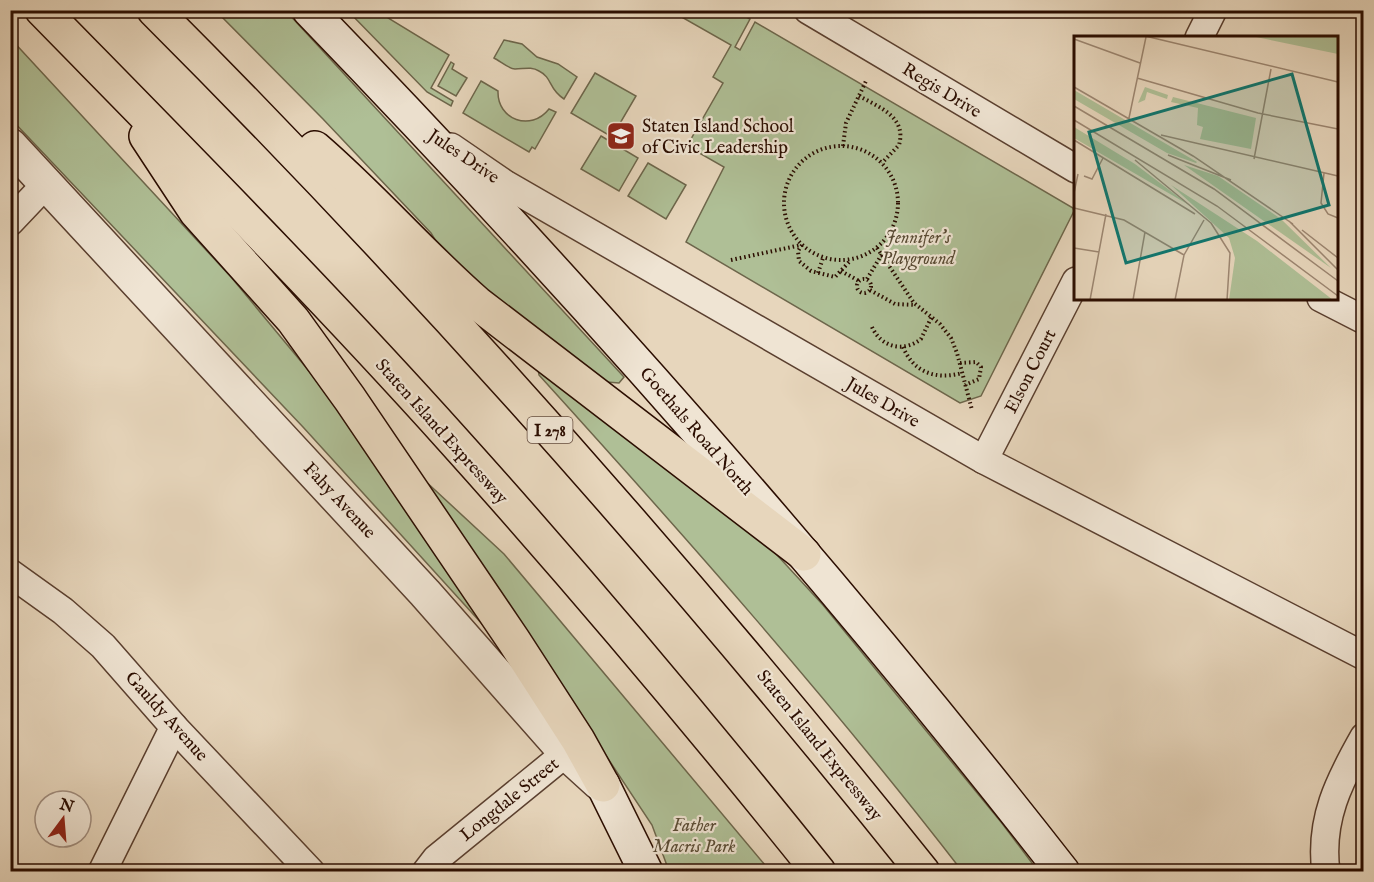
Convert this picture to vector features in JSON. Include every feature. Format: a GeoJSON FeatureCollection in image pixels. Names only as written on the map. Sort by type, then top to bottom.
{"type":"FeatureCollection","features":[{"type":"Feature","properties":{"kind":"highway","name":"Staten Island Expressway"},"geometry":{"type":"LineString","coordinates":[[42,10],[281,256],[452,440],[671,693],[819,872]]}},
{"type":"Feature","properties":{"kind":"highway","name":"Staten Island Expressway"},"geometry":{"type":"LineString","coordinates":[[162,18],[403,268],[571,453],[694,594],[923,872]]}},
{"type":"Feature","properties":{"kind":"highway"},"geometry":{"type":"LineString","coordinates":[[162,18],[358,185],[436,266],[477,303],[804,554]]}},
{"type":"Feature","properties":{"kind":"highway"},"geometry":{"type":"LineString","coordinates":[[105,75],[196,212],[293,320],[350,399],[514,641],[578,740],[603,785]]}},
{"type":"Feature","properties":{"kind":"main road","name":"Goethals Road North"},"geometry":{"type":"LineString","coordinates":[[309,10],[417,123],[650,377],[804,554],[1063,872]]}},
{"type":"Feature","properties":{"kind":"main road","name":"Fahy Avenue"},"geometry":{"type":"LineString","coordinates":[[10,145],[426,593],[566,753],[603,785],[646,872]]}},
{"type":"Feature","properties":{"kind":"street","name":"Regis Drive"},"geometry":{"type":"LineString","coordinates":[[808,10],[1074,168]]}},
{"type":"Feature","properties":{"kind":"street"},"geometry":{"type":"LineString","coordinates":[[1200,36],[1213,10]]}},
{"type":"Feature","properties":{"kind":"street","name":"Jules Drive"},"geometry":{"type":"LineString","coordinates":[[417,123],[505,184],[984,460],[1364,656]]}},
{"type":"Feature","properties":{"kind":"street"},"geometry":{"type":"LineString","coordinates":[[10,222],[46,184]]}},
{"type":"Feature","properties":{"kind":"street","name":"Elson Court"},"geometry":{"type":"LineString","coordinates":[[984,460],[1074,285]]}},
{"type":"Feature","properties":{"kind":"street"},"geometry":{"type":"LineString","coordinates":[[1325,300],[1364,320]]}},
{"type":"Feature","properties":{"kind":"street","name":"Gauldy Avenue"},"geometry":{"type":"LineString","coordinates":[[10,573],[63,611],[103,646],[137,682],[174,727],[311,872]]}},
{"type":"Feature","properties":{"kind":"street"},"geometry":{"type":"LineString","coordinates":[[102,872],[174,727]]}},
{"type":"Feature","properties":{"kind":"street"},"geometry":{"type":"LineString","coordinates":[[1326,872],[1325,829],[1331,802],[1338,783],[1364,737]]}},
{"type":"Feature","properties":{"kind":"street","name":"Longdale Street"},"geometry":{"type":"LineString","coordinates":[[426,872],[436,859],[566,753]]}},
{"type":"Feature","properties":{"kind":"path"},"geometry":{"type":"LineString","coordinates":[[843,146],[846,123],[866,81]]}},
{"type":"Feature","properties":{"kind":"path"},"geometry":{"type":"LineString","coordinates":[[859,96],[893,116],[900,127],[899,145],[882,163]]}},
{"type":"Feature","properties":{"kind":"path"},"geometry":{"type":"LineString","coordinates":[[802,245],[798,251],[799,261],[818,273],[835,277],[853,259],[877,248],[891,232],[898,207],[894,181],[882,163],[868,152],[843,146],[826,147],[812,153],[800,162],[785,188],[785,217],[790,230],[802,245],[824,258],[853,259]]}},
{"type":"Feature","properties":{"kind":"path"},"geometry":{"type":"LineString","coordinates":[[731,260],[802,245]]}},
{"type":"Feature","properties":{"kind":"path"},"geometry":{"type":"LineString","coordinates":[[877,248],[916,304],[932,316],[951,338],[972,410]]}},
{"type":"Feature","properties":{"kind":"path"},"geometry":{"type":"LineString","coordinates":[[841,271],[860,281],[867,279],[882,254]]}},
{"type":"Feature","properties":{"kind":"path"},"geometry":{"type":"LineString","coordinates":[[818,273],[824,258]]}},
{"type":"Feature","properties":{"kind":"path"},"geometry":{"type":"LineString","coordinates":[[867,279],[871,285],[870,290]]}},
{"type":"Feature","properties":{"kind":"path"},"geometry":{"type":"LineString","coordinates":[[860,281],[857,286],[860,291],[864,293],[870,290]]}},
{"type":"Feature","properties":{"kind":"path"},"geometry":{"type":"LineString","coordinates":[[870,290],[896,304],[916,304]]}},
{"type":"Feature","properties":{"kind":"path"},"geometry":{"type":"LineString","coordinates":[[872,327],[876,336],[885,343],[903,346],[921,339],[932,316]]}},
{"type":"Feature","properties":{"kind":"path"},"geometry":{"type":"LineString","coordinates":[[903,346],[913,364],[920,370],[946,376],[962,373]]}},
{"type":"Feature","properties":{"kind":"path"},"geometry":{"type":"LineString","coordinates":[[960,363],[976,362],[981,368],[979,380],[965,386]]}},
{"type":"Feature","properties":{"kind":"green space"},"geometry":{"type":"Polygon","coordinates":[[[216,11],[286,11],[624,377],[619,383],[607,382],[454,271],[431,233],[216,11]]]}},
{"type":"Feature","properties":{"kind":"green space"},"geometry":{"type":"Polygon","coordinates":[[[348,11],[390,11],[388,18],[449,55],[431,88],[453,101],[451,106],[427,92],[348,11]]]}},
{"type":"Feature","properties":{"kind":"green space","name":"Jennifer's Playground"},"geometry":{"type":"Polygon","coordinates":[[[671,11],[735,11],[750,19],[735,47],[740,50],[755,22],[1073,208],[1074,211],[981,396],[960,403],[686,242],[724,167],[687,146],[723,83],[713,77],[731,45],[671,11]]]}},
{"type":"Feature","properties":{"kind":"green space"},"geometry":{"type":"Polygon","coordinates":[[[10,38],[231,277],[338,406],[493,636],[303,427],[11,119],[10,38]]]}},
{"type":"Feature","properties":{"kind":"green space"},"geometry":{"type":"Polygon","coordinates":[[[504,40],[522,44],[537,57],[558,64],[577,77],[564,99],[555,91],[547,77],[536,69],[513,69],[494,58],[504,40]]]}},
{"type":"Feature","properties":{"kind":"green space"},"geometry":{"type":"Polygon","coordinates":[[[451,62],[454,64],[452,69],[467,78],[456,96],[438,86],[451,62]]]}},
{"type":"Feature","properties":{"kind":"green space"},"geometry":{"type":"Polygon","coordinates":[[[595,73],[636,96],[612,137],[571,113],[595,73]]]}},
{"type":"Feature","properties":{"kind":"green space"},"geometry":{"type":"Polygon","coordinates":[[[481,81],[498,91],[503,109],[516,120],[533,120],[542,116],[549,109],[556,112],[535,149],[532,147],[529,152],[463,113],[481,81]]]}},
{"type":"Feature","properties":{"kind":"green space"},"geometry":{"type":"Polygon","coordinates":[[[601,136],[638,158],[619,191],[581,169],[601,136]]]}},
{"type":"Feature","properties":{"kind":"green space"},"geometry":{"type":"Polygon","coordinates":[[[648,163],[686,185],[666,219],[628,196],[648,163]]]}},
{"type":"Feature","properties":{"kind":"green space"},"geometry":{"type":"Polygon","coordinates":[[[538,369],[766,543],[823,605],[1001,822],[1038,871],[962,871],[808,681],[702,557],[539,375],[538,369]]]}},
{"type":"Feature","properties":{"kind":"green space","name":"Father Macris Park"},"geometry":{"type":"Polygon","coordinates":[[[422,478],[504,554],[770,871],[669,871],[652,825],[422,478]]]}},
{"type":"Feature","properties":{"kind":"place","name":"Staten Island School of Civic Leadership"},"geometry":{"type":"Point","coordinates":[621,136]}}]}
